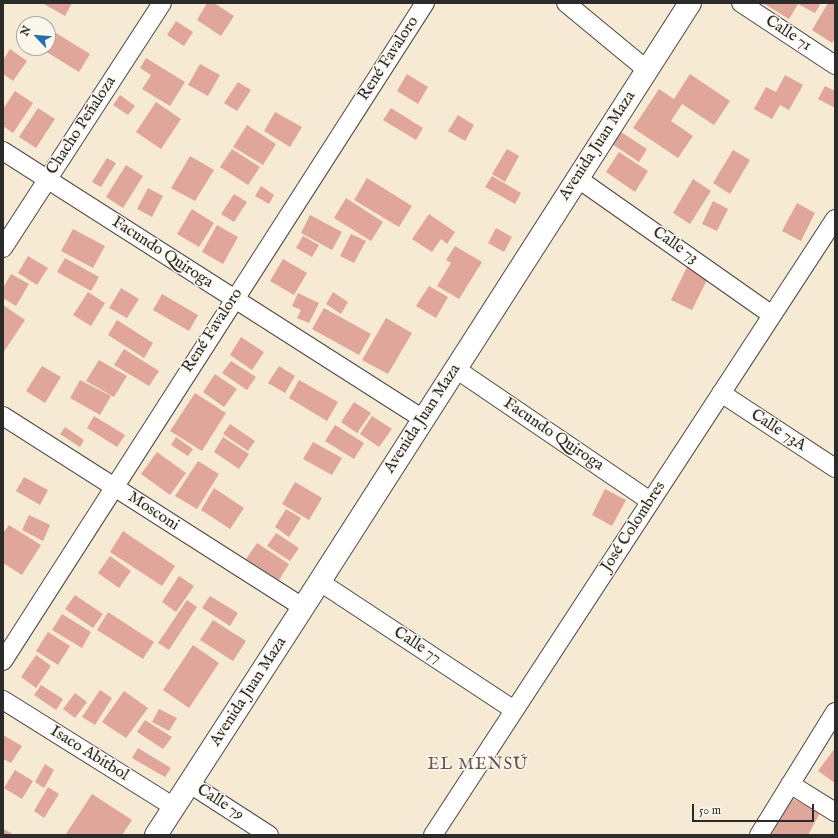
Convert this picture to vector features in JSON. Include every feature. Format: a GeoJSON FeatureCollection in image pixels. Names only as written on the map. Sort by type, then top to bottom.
{"type":"FeatureCollection","features":[{"type":"Feature","properties":{"kind":"main road","name":"Avenida Juan Maza"},"geometry":{"type":"LineString","coordinates":[[156,835],[304,608],[423,419],[690,3]]}},
{"type":"Feature","properties":{"kind":"street","name":"Chacho Peñaloza"},"geometry":{"type":"LineString","coordinates":[[3,248],[162,3]]}},
{"type":"Feature","properties":{"kind":"street","name":"René Favaloro"},"geometry":{"type":"LineString","coordinates":[[3,661],[113,486],[425,3]]}},
{"type":"Feature","properties":{"kind":"street"},"geometry":{"type":"LineString","coordinates":[[566,3],[647,70]]}},
{"type":"Feature","properties":{"kind":"street","name":"Calle 71"},"geometry":{"type":"LineString","coordinates":[[741,3],[835,65]]}},
{"type":"Feature","properties":{"kind":"street","name":"Facundo Quiroga"},"geometry":{"type":"LineString","coordinates":[[3,151],[423,419]]}},
{"type":"Feature","properties":{"kind":"street","name":"Calle 73"},"geometry":{"type":"LineString","coordinates":[[577,178],[772,315]]}},
{"type":"Feature","properties":{"kind":"street","name":"José Colombres"},"geometry":{"type":"LineString","coordinates":[[432,835],[835,218]]}},
{"type":"Feature","properties":{"kind":"street","name":"Facundo Quiroga"},"geometry":{"type":"LineString","coordinates":[[456,369],[650,501]]}},
{"type":"Feature","properties":{"kind":"street","name":"Calle 73A"},"geometry":{"type":"LineString","coordinates":[[721,393],[835,468]]}},
{"type":"Feature","properties":{"kind":"street","name":"Mosconi"},"geometry":{"type":"LineString","coordinates":[[3,416],[304,608]]}},
{"type":"Feature","properties":{"kind":"street","name":"Calle 77"},"geometry":{"type":"LineString","coordinates":[[320,582],[514,710]]}},
{"type":"Feature","properties":{"kind":"street","name":"Isaco Abitbol"},"geometry":{"type":"LineString","coordinates":[[3,700],[174,807]]}},
{"type":"Feature","properties":{"kind":"street"},"geometry":{"type":"LineString","coordinates":[[759,835],[835,712]]}},
{"type":"Feature","properties":{"kind":"street","name":"Calle 79"},"geometry":{"type":"LineString","coordinates":[[190,784],[269,835]]}},
{"type":"Feature","properties":{"kind":"street"},"geometry":{"type":"LineString","coordinates":[[790,784],[835,812]]}},
{"type":"Feature","properties":{"kind":"building"},"geometry":{"type":"Polygon","coordinates":[[[42,3],[72,3],[65,16],[42,3]]]}},
{"type":"Feature","properties":{"kind":"building"},"geometry":{"type":"Polygon","coordinates":[[[207,3],[214,3],[234,16],[221,36],[197,20],[207,3]]]}},
{"type":"Feature","properties":{"kind":"building"},"geometry":{"type":"Polygon","coordinates":[[[763,3],[821,3],[815,13],[798,4],[789,19],[763,3]]]}},
{"type":"Feature","properties":{"kind":"building"},"geometry":{"type":"Polygon","coordinates":[[[828,3],[835,3],[835,38],[832,43],[812,30],[828,3]]]}},
{"type":"Feature","properties":{"kind":"building"},"geometry":{"type":"Polygon","coordinates":[[[176,21],[193,32],[184,46],[167,35],[176,21]]]}},
{"type":"Feature","properties":{"kind":"building"},"geometry":{"type":"Polygon","coordinates":[[[56,33],[90,54],[79,72],[53,56],[56,56],[56,33]]]}},
{"type":"Feature","properties":{"kind":"building"},"geometry":{"type":"Polygon","coordinates":[[[10,49],[16,53],[16,56],[20,56],[27,61],[13,81],[3,74],[3,60],[10,49]]]}},
{"type":"Feature","properties":{"kind":"building"},"geometry":{"type":"Polygon","coordinates":[[[146,58],[185,82],[170,106],[142,89],[151,75],[140,68],[146,58]]]}},
{"type":"Feature","properties":{"kind":"building"},"geometry":{"type":"Polygon","coordinates":[[[200,64],[220,75],[208,96],[188,85],[200,64]]]}},
{"type":"Feature","properties":{"kind":"building"},"geometry":{"type":"Polygon","coordinates":[[[407,74],[428,87],[418,104],[397,91],[407,74]]]}},
{"type":"Feature","properties":{"kind":"building"},"geometry":{"type":"Polygon","coordinates":[[[690,74],[730,101],[714,125],[682,104],[671,121],[693,136],[678,158],[633,128],[659,89],[674,99],[690,74]]]}},
{"type":"Feature","properties":{"kind":"building"},"geometry":{"type":"Polygon","coordinates":[[[785,75],[803,85],[789,110],[780,105],[772,119],[754,109],[766,87],[776,92],[785,75]]]}},
{"type":"Feature","properties":{"kind":"building"},"geometry":{"type":"Polygon","coordinates":[[[238,82],[251,90],[237,111],[224,103],[238,82]]]}},
{"type":"Feature","properties":{"kind":"building"},"geometry":{"type":"Polygon","coordinates":[[[825,86],[835,91],[835,108],[818,99],[825,86]]]}},
{"type":"Feature","properties":{"kind":"building"},"geometry":{"type":"Polygon","coordinates":[[[15,91],[33,103],[13,133],[3,126],[3,109],[15,91]]]}},
{"type":"Feature","properties":{"kind":"building"},"geometry":{"type":"Polygon","coordinates":[[[120,95],[135,106],[128,115],[113,105],[120,95]]]}},
{"type":"Feature","properties":{"kind":"building"},"geometry":{"type":"Polygon","coordinates":[[[156,102],[181,119],[161,149],[136,132],[156,102]]]}},
{"type":"Feature","properties":{"kind":"building"},"geometry":{"type":"Polygon","coordinates":[[[38,108],[55,119],[36,148],[19,137],[38,108]]]}},
{"type":"Feature","properties":{"kind":"building"},"geometry":{"type":"Polygon","coordinates":[[[391,108],[423,128],[416,140],[383,120],[391,108]]]}},
{"type":"Feature","properties":{"kind":"building"},"geometry":{"type":"Polygon","coordinates":[[[275,112],[302,127],[290,147],[264,131],[275,112]]]}},
{"type":"Feature","properties":{"kind":"building"},"geometry":{"type":"Polygon","coordinates":[[[458,115],[474,125],[465,141],[448,131],[458,115]]]}},
{"type":"Feature","properties":{"kind":"building"},"geometry":{"type":"Polygon","coordinates":[[[247,125],[276,144],[263,165],[233,147],[247,125]]]}},
{"type":"Feature","properties":{"kind":"building"},"geometry":{"type":"Polygon","coordinates":[[[621,132],[647,149],[639,162],[612,144],[621,132]]]}},
{"type":"Feature","properties":{"kind":"building"},"geometry":{"type":"Polygon","coordinates":[[[232,149],[260,167],[248,185],[220,167],[232,149]]]}},
{"type":"Feature","properties":{"kind":"building"},"geometry":{"type":"Polygon","coordinates":[[[507,149],[519,156],[505,182],[492,174],[507,149]]]}},
{"type":"Feature","properties":{"kind":"building"},"geometry":{"type":"Polygon","coordinates":[[[733,150],[750,160],[730,194],[713,183],[733,150]]]}},
{"type":"Feature","properties":{"kind":"building"},"geometry":{"type":"Polygon","coordinates":[[[619,152],[648,171],[635,192],[606,172],[619,152]]]}},
{"type":"Feature","properties":{"kind":"building"},"geometry":{"type":"Polygon","coordinates":[[[190,156],[214,170],[195,201],[171,188],[190,156]]]}},
{"type":"Feature","properties":{"kind":"building"},"geometry":{"type":"Polygon","coordinates":[[[107,158],[116,163],[101,187],[92,182],[107,158]]]}},
{"type":"Feature","properties":{"kind":"building"},"geometry":{"type":"Polygon","coordinates":[[[126,165],[143,176],[123,208],[106,197],[126,165]]]}},
{"type":"Feature","properties":{"kind":"building"},"geometry":{"type":"Polygon","coordinates":[[[492,176],[521,193],[515,204],[485,187],[492,176]]]}},
{"type":"Feature","properties":{"kind":"building"},"geometry":{"type":"Polygon","coordinates":[[[367,178],[412,206],[399,227],[354,200],[367,178]]]}},
{"type":"Feature","properties":{"kind":"building"},"geometry":{"type":"Polygon","coordinates":[[[693,179],[711,191],[690,224],[673,213],[693,179]]]}},
{"type":"Feature","properties":{"kind":"building"},"geometry":{"type":"Polygon","coordinates":[[[261,186],[274,195],[269,204],[255,196],[261,186]]]}},
{"type":"Feature","properties":{"kind":"building"},"geometry":{"type":"Polygon","coordinates":[[[148,188],[163,196],[152,217],[137,209],[148,188]]]}},
{"type":"Feature","properties":{"kind":"building"},"geometry":{"type":"Polygon","coordinates":[[[234,194],[247,202],[234,222],[221,214],[234,194]]]}},
{"type":"Feature","properties":{"kind":"building"},"geometry":{"type":"Polygon","coordinates":[[[346,198],[383,222],[371,241],[334,218],[346,198]]]}},
{"type":"Feature","properties":{"kind":"building"},"geometry":{"type":"Polygon","coordinates":[[[713,201],[728,209],[717,231],[702,224],[713,201]]]}},
{"type":"Feature","properties":{"kind":"building"},"geometry":{"type":"Polygon","coordinates":[[[797,203],[815,213],[801,241],[782,231],[797,203]]]}},
{"type":"Feature","properties":{"kind":"building"},"geometry":{"type":"Polygon","coordinates":[[[192,209],[214,223],[199,247],[177,234],[192,209]]]}},
{"type":"Feature","properties":{"kind":"building"},"geometry":{"type":"Polygon","coordinates":[[[429,214],[455,232],[447,244],[441,239],[432,252],[412,239],[429,214]]]}},
{"type":"Feature","properties":{"kind":"building"},"geometry":{"type":"Polygon","coordinates":[[[310,215],[342,232],[332,250],[301,233],[310,215]]]}},
{"type":"Feature","properties":{"kind":"building"},"geometry":{"type":"Polygon","coordinates":[[[217,225],[238,237],[223,264],[202,252],[217,225]]]}},
{"type":"Feature","properties":{"kind":"building"},"geometry":{"type":"Polygon","coordinates":[[[496,228],[512,237],[504,252],[488,243],[496,228]]]}},
{"type":"Feature","properties":{"kind":"building"},"geometry":{"type":"Polygon","coordinates":[[[73,229],[105,246],[93,268],[61,251],[73,229]]]}},
{"type":"Feature","properties":{"kind":"building"},"geometry":{"type":"Polygon","coordinates":[[[351,234],[366,241],[354,263],[340,256],[351,234]]]}},
{"type":"Feature","properties":{"kind":"building"},"geometry":{"type":"Polygon","coordinates":[[[303,236],[319,245],[312,257],[296,248],[303,236]]]}},
{"type":"Feature","properties":{"kind":"building"},"geometry":{"type":"Polygon","coordinates":[[[455,246],[482,262],[459,299],[437,286],[451,263],[446,260],[455,246]]]}},
{"type":"Feature","properties":{"kind":"building"},"geometry":{"type":"Polygon","coordinates":[[[28,256],[48,268],[37,285],[18,273],[28,256]]]}},
{"type":"Feature","properties":{"kind":"building"},"geometry":{"type":"Polygon","coordinates":[[[65,258],[99,277],[91,291],[57,272],[65,258]]]}},
{"type":"Feature","properties":{"kind":"building"},"geometry":{"type":"Polygon","coordinates":[[[283,259],[307,273],[294,295],[270,281],[283,259]]]}},
{"type":"Feature","properties":{"kind":"building"},"geometry":{"type":"Polygon","coordinates":[[[689,263],[710,274],[692,310],[671,300],[689,263]]]}},
{"type":"Feature","properties":{"kind":"building"},"geometry":{"type":"Polygon","coordinates":[[[11,274],[29,284],[16,306],[3,298],[3,288],[11,274]]]}},
{"type":"Feature","properties":{"kind":"building"},"geometry":{"type":"Polygon","coordinates":[[[429,286],[448,297],[436,318],[416,306],[429,286]]]}},
{"type":"Feature","properties":{"kind":"building"},"geometry":{"type":"Polygon","coordinates":[[[121,288],[139,299],[127,318],[109,308],[121,288]]]}},
{"type":"Feature","properties":{"kind":"building"},"geometry":{"type":"Polygon","coordinates":[[[88,292],[105,303],[91,326],[73,315],[88,292]]]}},
{"type":"Feature","properties":{"kind":"building"},"geometry":{"type":"Polygon","coordinates":[[[333,292],[348,302],[341,314],[326,304],[333,292]]]}},
{"type":"Feature","properties":{"kind":"building"},"geometry":{"type":"Polygon","coordinates":[[[298,293],[319,303],[309,323],[297,318],[301,310],[292,306],[298,293]]]}},
{"type":"Feature","properties":{"kind":"building"},"geometry":{"type":"Polygon","coordinates":[[[162,294],[198,315],[189,331],[153,310],[162,294]]]}},
{"type":"Feature","properties":{"kind":"building"},"geometry":{"type":"Polygon","coordinates":[[[3,305],[25,320],[3,353],[3,305]]]}},
{"type":"Feature","properties":{"kind":"building"},"geometry":{"type":"Polygon","coordinates":[[[324,308],[371,334],[359,355],[312,329],[324,308]]]}},
{"type":"Feature","properties":{"kind":"building"},"geometry":{"type":"Polygon","coordinates":[[[386,318],[412,333],[388,374],[362,360],[386,318]]]}},
{"type":"Feature","properties":{"kind":"building"},"geometry":{"type":"Polygon","coordinates":[[[117,320],[153,343],[144,358],[108,335],[117,320]]]}},
{"type":"Feature","properties":{"kind":"building"},"geometry":{"type":"Polygon","coordinates":[[[241,337],[264,352],[252,370],[230,355],[241,337]]]}},
{"type":"Feature","properties":{"kind":"building"},"geometry":{"type":"Polygon","coordinates":[[[124,349],[159,371],[149,386],[114,365],[124,349]]]}},
{"type":"Feature","properties":{"kind":"building"},"geometry":{"type":"Polygon","coordinates":[[[99,360],[127,376],[114,397],[86,381],[99,360]]]}},
{"type":"Feature","properties":{"kind":"building"},"geometry":{"type":"Polygon","coordinates":[[[231,361],[256,377],[247,390],[222,373],[231,361]]]}},
{"type":"Feature","properties":{"kind":"building"},"geometry":{"type":"Polygon","coordinates":[[[42,366],[61,377],[45,403],[26,391],[42,366]]]}},
{"type":"Feature","properties":{"kind":"building"},"geometry":{"type":"Polygon","coordinates":[[[279,366],[295,376],[285,393],[268,383],[279,366]]]}},
{"type":"Feature","properties":{"kind":"building"},"geometry":{"type":"Polygon","coordinates":[[[215,374],[237,389],[224,407],[203,392],[215,374]]]}},
{"type":"Feature","properties":{"kind":"building"},"geometry":{"type":"Polygon","coordinates":[[[80,380],[111,396],[100,415],[70,398],[80,380]]]}},
{"type":"Feature","properties":{"kind":"building"},"geometry":{"type":"Polygon","coordinates":[[[299,380],[338,402],[327,421],[289,398],[299,380]]]}},
{"type":"Feature","properties":{"kind":"building"},"geometry":{"type":"Polygon","coordinates":[[[195,393],[226,413],[202,451],[170,431],[195,393]]]}},
{"type":"Feature","properties":{"kind":"building"},"geometry":{"type":"Polygon","coordinates":[[[354,402],[371,413],[357,433],[341,422],[354,402]]]}},
{"type":"Feature","properties":{"kind":"building"},"geometry":{"type":"Polygon","coordinates":[[[94,416],[125,435],[117,447],[87,428],[94,416]]]}},
{"type":"Feature","properties":{"kind":"building"},"geometry":{"type":"Polygon","coordinates":[[[372,416],[392,429],[379,447],[360,434],[372,416]]]}},
{"type":"Feature","properties":{"kind":"building"},"geometry":{"type":"Polygon","coordinates":[[[230,424],[255,441],[248,451],[223,434],[230,424]]]}},
{"type":"Feature","properties":{"kind":"building"},"geometry":{"type":"Polygon","coordinates":[[[335,425],[364,443],[354,459],[325,441],[335,425]]]}},
{"type":"Feature","properties":{"kind":"building"},"geometry":{"type":"Polygon","coordinates":[[[65,427],[84,440],[80,447],[60,434],[65,427]]]}},
{"type":"Feature","properties":{"kind":"building"},"geometry":{"type":"Polygon","coordinates":[[[176,437],[193,449],[188,456],[171,445],[176,437]]]}},
{"type":"Feature","properties":{"kind":"building"},"geometry":{"type":"Polygon","coordinates":[[[223,437],[249,454],[239,469],[214,452],[223,437]]]}},
{"type":"Feature","properties":{"kind":"building"},"geometry":{"type":"Polygon","coordinates":[[[313,442],[342,458],[332,475],[303,459],[313,442]]]}},
{"type":"Feature","properties":{"kind":"building"},"geometry":{"type":"Polygon","coordinates":[[[157,452],[186,473],[170,495],[141,474],[157,452]]]}},
{"type":"Feature","properties":{"kind":"building"},"geometry":{"type":"Polygon","coordinates":[[[198,461],[219,474],[197,509],[175,496],[198,461]]]}},
{"type":"Feature","properties":{"kind":"building"},"geometry":{"type":"Polygon","coordinates":[[[24,477],[48,490],[40,505],[16,491],[24,477]]]}},
{"type":"Feature","properties":{"kind":"building"},"geometry":{"type":"Polygon","coordinates":[[[295,482],[322,498],[309,520],[282,504],[295,482]]]}},
{"type":"Feature","properties":{"kind":"building"},"geometry":{"type":"Polygon","coordinates":[[[214,488],[244,508],[230,529],[201,510],[214,488]]]}},
{"type":"Feature","properties":{"kind":"building"},"geometry":{"type":"Polygon","coordinates":[[[605,489],[626,500],[612,526],[592,515],[605,489]]]}},
{"type":"Feature","properties":{"kind":"building"},"geometry":{"type":"Polygon","coordinates":[[[286,509],[301,518],[289,537],[275,527],[286,509]]]}},
{"type":"Feature","properties":{"kind":"building"},"geometry":{"type":"Polygon","coordinates":[[[29,515],[50,525],[43,541],[22,530],[29,515]]]}},
{"type":"Feature","properties":{"kind":"building"},"geometry":{"type":"Polygon","coordinates":[[[9,525],[41,545],[22,575],[3,563],[3,533],[9,525]]]}},
{"type":"Feature","properties":{"kind":"building"},"geometry":{"type":"Polygon","coordinates":[[[123,531],[175,566],[162,586],[110,552],[123,531]]]}},
{"type":"Feature","properties":{"kind":"building"},"geometry":{"type":"Polygon","coordinates":[[[276,533],[299,548],[290,561],[267,546],[276,533]]]}},
{"type":"Feature","properties":{"kind":"building"},"geometry":{"type":"Polygon","coordinates":[[[257,543],[289,564],[279,580],[246,559],[257,543]]]}},
{"type":"Feature","properties":{"kind":"building"},"geometry":{"type":"Polygon","coordinates":[[[110,556],[131,571],[119,588],[98,573],[110,556]]]}},
{"type":"Feature","properties":{"kind":"building"},"geometry":{"type":"Polygon","coordinates":[[[179,576],[194,586],[176,612],[162,602],[179,576]]]}},
{"type":"Feature","properties":{"kind":"building"},"geometry":{"type":"Polygon","coordinates":[[[75,595],[103,614],[93,628],[65,609],[75,595]]]}},
{"type":"Feature","properties":{"kind":"building"},"geometry":{"type":"Polygon","coordinates":[[[210,596],[238,613],[230,626],[202,608],[210,596]]]}},
{"type":"Feature","properties":{"kind":"building"},"geometry":{"type":"Polygon","coordinates":[[[187,600],[197,607],[169,650],[158,643],[187,600]]]}},
{"type":"Feature","properties":{"kind":"building"},"geometry":{"type":"Polygon","coordinates":[[[108,612],[154,642],[143,659],[97,630],[108,612]]]}},
{"type":"Feature","properties":{"kind":"building"},"geometry":{"type":"Polygon","coordinates":[[[62,614],[91,632],[82,648],[52,630],[62,614]]]}},
{"type":"Feature","properties":{"kind":"building"},"geometry":{"type":"Polygon","coordinates":[[[213,620],[246,641],[233,661],[200,640],[213,620]]]}},
{"type":"Feature","properties":{"kind":"building"},"geometry":{"type":"Polygon","coordinates":[[[48,632],[70,646],[58,665],[36,651],[48,632]]]}},
{"type":"Feature","properties":{"kind":"building"},"geometry":{"type":"Polygon","coordinates":[[[193,645],[219,663],[189,708],[163,690],[193,645]]]}},
{"type":"Feature","properties":{"kind":"building"},"geometry":{"type":"Polygon","coordinates":[[[36,655],[51,666],[36,688],[21,677],[36,655]]]}},
{"type":"Feature","properties":{"kind":"building"},"geometry":{"type":"Polygon","coordinates":[[[41,685],[63,699],[56,710],[34,695],[41,685]]]}},
{"type":"Feature","properties":{"kind":"building"},"geometry":{"type":"Polygon","coordinates":[[[100,690],[112,698],[95,725],[82,717],[100,690]]]}},
{"type":"Feature","properties":{"kind":"building"},"geometry":{"type":"Polygon","coordinates":[[[124,691],[148,708],[126,738],[102,722],[124,691]]]}},
{"type":"Feature","properties":{"kind":"building"},"geometry":{"type":"Polygon","coordinates":[[[75,693],[87,702],[75,718],[63,709],[75,693]]]}},
{"type":"Feature","properties":{"kind":"building"},"geometry":{"type":"Polygon","coordinates":[[[159,709],[177,718],[169,731],[152,722],[159,709]]]}},
{"type":"Feature","properties":{"kind":"building"},"geometry":{"type":"Polygon","coordinates":[[[145,720],[172,737],[163,749],[137,732],[145,720]]]}},
{"type":"Feature","properties":{"kind":"building"},"geometry":{"type":"Polygon","coordinates":[[[3,735],[22,746],[11,763],[3,759],[3,735]]]}},
{"type":"Feature","properties":{"kind":"building"},"geometry":{"type":"Polygon","coordinates":[[[138,748],[171,768],[165,777],[132,758],[138,748]]]}},
{"type":"Feature","properties":{"kind":"building"},"geometry":{"type":"Polygon","coordinates":[[[835,748],[835,783],[818,771],[835,748]]]}},
{"type":"Feature","properties":{"kind":"building"},"geometry":{"type":"Polygon","coordinates":[[[45,764],[54,770],[44,788],[35,782],[45,764]]]}},
{"type":"Feature","properties":{"kind":"building"},"geometry":{"type":"Polygon","coordinates":[[[15,770],[33,781],[22,799],[4,788],[15,770]]]}},
{"type":"Feature","properties":{"kind":"building"},"geometry":{"type":"Polygon","coordinates":[[[48,787],[59,794],[44,818],[34,811],[48,787]]]}},
{"type":"Feature","properties":{"kind":"building"},"geometry":{"type":"Polygon","coordinates":[[[92,794],[132,820],[122,835],[66,834],[92,794]]]}},
{"type":"Feature","properties":{"kind":"building"},"geometry":{"type":"Polygon","coordinates":[[[792,798],[820,813],[808,835],[771,835],[792,798]]]}},
{"type":"Feature","properties":{"kind":"building"},"geometry":{"type":"Polygon","coordinates":[[[4,829],[14,835],[3,835],[4,829]]]}},
{"type":"Feature","properties":{"kind":"district","name":"EL MENSÚ"},"geometry":{"type":"Point","coordinates":[478,766]}}]}
